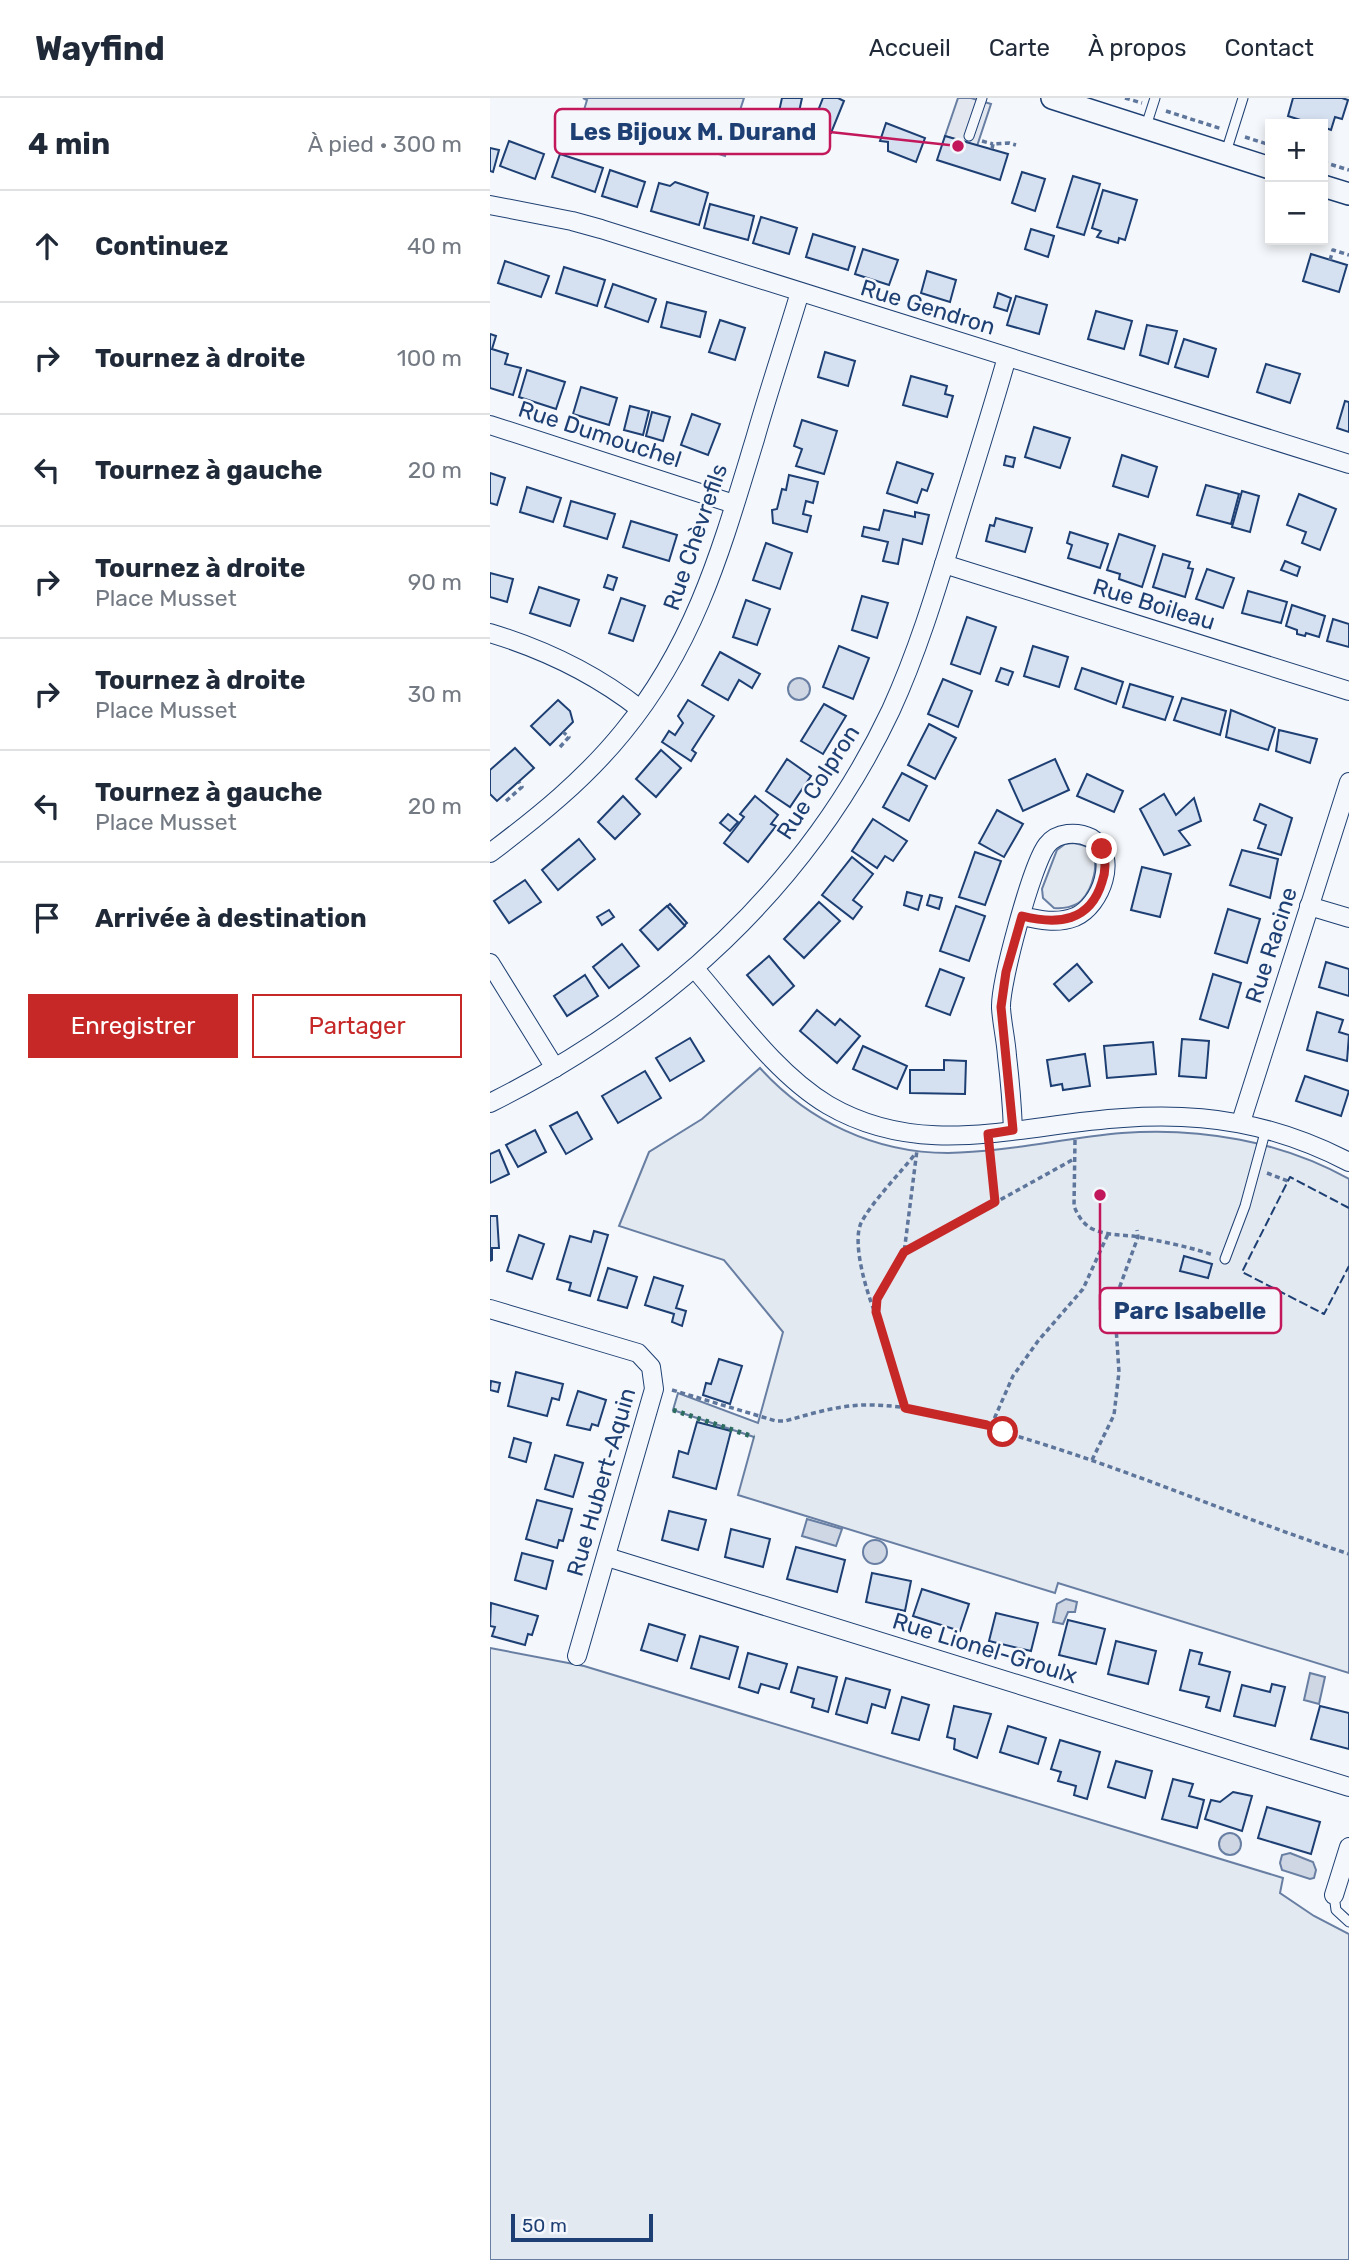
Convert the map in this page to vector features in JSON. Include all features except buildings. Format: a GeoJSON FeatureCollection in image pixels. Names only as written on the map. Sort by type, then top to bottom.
{"type":"FeatureCollection","features":[{"type":"Feature","properties":{"kind":"street"},"geometry":{"type":"LineString","coordinates":[[1052,98],[1265,167]]}},
{"type":"Feature","properties":{"kind":"street"},"geometry":{"type":"LineString","coordinates":[[1328,188],[1349,194]]}},
{"type":"Feature","properties":{"kind":"street","name":"Rue Gendron"},"geometry":{"type":"LineString","coordinates":[[490,205],[582,223],[1349,464]]}},
{"type":"Feature","properties":{"kind":"street","name":"Rue Chèvrefils"},"geometry":{"type":"LineString","coordinates":[[490,853],[531,823],[594,765],[640,709],[669,666],[702,601],[800,292]]}},
{"type":"Feature","properties":{"kind":"street","name":"Rue Colpron"},"geometry":{"type":"LineString","coordinates":[[490,1103],[555,1068],[623,1024],[695,970],[758,907],[829,818],[876,741],[904,680],[944,564],[1007,357]]}},
{"type":"Feature","properties":{"kind":"street","name":"Rue Dumouchel"},"geometry":{"type":"LineString","coordinates":[[490,425],[734,504]]}},
{"type":"Feature","properties":{"kind":"street","name":"Rue Boileau"},"geometry":{"type":"LineString","coordinates":[[944,564],[1349,691]]}},
{"type":"Feature","properties":{"kind":"street"},"geometry":{"type":"LineString","coordinates":[[490,633],[534,647],[577,667],[601,680],[640,709]]}},
{"type":"Feature","properties":{"kind":"street","name":"Rue Racine"},"geometry":{"type":"LineString","coordinates":[[1241,1122],[1349,782]]}},
{"type":"Feature","properties":{"kind":"street"},"geometry":{"type":"LineString","coordinates":[[1013,1130],[1001,1007],[1006,972],[1022,916],[1046,846],[1058,837],[1075,834],[1082,834],[1097,843],[1105,857],[1104,875],[1097,895],[1088,907],[1074,917],[1058,920],[1045,921],[1022,916]]}},
{"type":"Feature","properties":{"kind":"street"},"geometry":{"type":"LineString","coordinates":[[1309,906],[1349,918]]}},
{"type":"Feature","properties":{"kind":"street"},"geometry":{"type":"LineString","coordinates":[[490,963],[555,1068]]}},
{"type":"Feature","properties":{"kind":"street"},"geometry":{"type":"LineString","coordinates":[[695,970],[782,1068],[819,1099],[839,1111],[874,1125],[918,1136],[988,1134],[1153,1116],[1186,1116],[1241,1122],[1266,1129],[1311,1144],[1349,1162]]}},
{"type":"Feature","properties":{"kind":"street","name":"Rue Hubert-Aquin"},"geometry":{"type":"LineString","coordinates":[[490,1309],[638,1353],[651,1367],[654,1389],[577,1656]]}},
{"type":"Feature","properties":{"kind":"street","name":"Rue Lionel-Groulx"},"geometry":{"type":"LineString","coordinates":[[607,1557],[1349,1787]]}},
{"type":"Feature","properties":{"kind":"street"},"geometry":{"type":"LineString","coordinates":[[1334,1895],[1349,1847]]}},
{"type":"Feature","properties":{"kind":"lane"},"geometry":{"type":"LineString","coordinates":[[969,136],[982,98]]}},
{"type":"Feature","properties":{"kind":"lane"},"geometry":{"type":"LineString","coordinates":[[1145,128],[1155,98]]}},
{"type":"Feature","properties":{"kind":"lane"},"geometry":{"type":"LineString","coordinates":[[1225,154],[1243,98]]}},
{"type":"Feature","properties":{"kind":"lane"},"geometry":{"type":"LineString","coordinates":[[1225,1259],[1256,1169],[1266,1129]]}},
{"type":"Feature","properties":{"kind":"lane"},"geometry":{"type":"LineString","coordinates":[[1334,1895],[1336,1910],[1349,1922]]}},
{"type":"Feature","properties":{"kind":"path"},"geometry":{"type":"LineString","coordinates":[[1125,98],[1143,104]]}},
{"type":"Feature","properties":{"kind":"path"},"geometry":{"type":"LineString","coordinates":[[1161,110],[1220,129]]}},
{"type":"Feature","properties":{"kind":"path"},"geometry":{"type":"LineString","coordinates":[[1242,136],[1265,143]]}},
{"type":"Feature","properties":{"kind":"path"},"geometry":{"type":"LineString","coordinates":[[992,149],[993,144],[1016,145]]}},
{"type":"Feature","properties":{"kind":"path"},"geometry":{"type":"LineString","coordinates":[[1328,164],[1349,170]]}},
{"type":"Feature","properties":{"kind":"path"},"geometry":{"type":"LineString","coordinates":[[1330,260],[1333,250],[1349,255]]}},
{"type":"Feature","properties":{"kind":"path"},"geometry":{"type":"LineString","coordinates":[[560,747],[569,737],[563,732]]}},
{"type":"Feature","properties":{"kind":"path"},"geometry":{"type":"LineString","coordinates":[[506,801],[522,787],[519,782]]}},
{"type":"Feature","properties":{"kind":"path"},"geometry":{"type":"LineString","coordinates":[[988,1134],[995,1202]]}},
{"type":"Feature","properties":{"kind":"path"},"geometry":{"type":"LineString","coordinates":[[1076,1138],[1074,1206],[1077,1214],[1093,1230],[1173,1243],[1225,1259]]}},
{"type":"Feature","properties":{"kind":"path"},"geometry":{"type":"LineString","coordinates":[[876,1312],[877,1299],[904,1252],[917,1151],[861,1225],[859,1234],[864,1278],[905,1408]]}},
{"type":"Feature","properties":{"kind":"path"},"geometry":{"type":"LineString","coordinates":[[904,1252],[1074,1158]]}},
{"type":"Feature","properties":{"kind":"path"},"geometry":{"type":"LineString","coordinates":[[1256,1169],[1288,1181]]}},
{"type":"Feature","properties":{"kind":"path"},"geometry":{"type":"LineString","coordinates":[[1092,1461],[1114,1415],[1119,1372],[1116,1328],[1120,1286],[1138,1237],[1138,1230]]}},
{"type":"Feature","properties":{"kind":"path"},"geometry":{"type":"LineString","coordinates":[[991,1426],[1013,1376],[1038,1341],[1083,1289],[1108,1234]]}},
{"type":"Feature","properties":{"kind":"path"},"geometry":{"type":"LineString","coordinates":[[1205,1262],[1209,1254]]}},
{"type":"Feature","properties":{"kind":"path"},"geometry":{"type":"LineString","coordinates":[[666,1389],[776,1421],[785,1421],[836,1406],[871,1404],[905,1408],[991,1426],[1349,1554]]}},
{"type":"Feature","properties":{"kind":"shaded area"},"geometry":{"type":"Polygon","coordinates":[[[583,98],[744,98],[725,156],[584,110],[587,100],[583,98]]]}},
{"type":"Feature","properties":{"kind":"shaded area"},"geometry":{"type":"Polygon","coordinates":[[[958,98],[971,98],[991,104],[977,146],[945,136],[958,98]]]}},
{"type":"Feature","properties":{"kind":"shaded area"},"geometry":{"type":"Polygon","coordinates":[[[799,678],[807,681],[810,689],[807,697],[799,700],[791,697],[788,689],[791,681],[799,678]]]}},
{"type":"Feature","properties":{"kind":"shaded area"},"geometry":{"type":"Polygon","coordinates":[[[1073,843],[1089,848],[1093,854],[1095,868],[1092,883],[1078,903],[1054,908],[1043,898],[1042,889],[1057,850],[1065,844],[1073,843]]]}},
{"type":"Feature","properties":{"kind":"shaded area"},"geometry":{"type":"Polygon","coordinates":[[[760,1068],[799,1104],[821,1118],[869,1140],[921,1152],[970,1152],[1122,1133],[1180,1132],[1268,1146],[1323,1166],[1349,1179],[1349,1673],[1058,1583],[1055,1593],[738,1495],[754,1437],[673,1410],[678,1393],[758,1423],[783,1332],[724,1260],[619,1226],[649,1152],[702,1119],[760,1068]]]}},
{"type":"Feature","properties":{"kind":"shaded area"},"geometry":{"type":"Polygon","coordinates":[[[807,1519],[842,1529],[836,1546],[802,1536],[807,1519]]]}},
{"type":"Feature","properties":{"kind":"shaded area"},"geometry":{"type":"Polygon","coordinates":[[[875,1540],[886,1547],[887,1552],[880,1563],[875,1564],[864,1557],[863,1552],[870,1541],[875,1540]]]}},
{"type":"Feature","properties":{"kind":"shaded area"},"geometry":{"type":"Polygon","coordinates":[[[1066,1599],[1077,1602],[1075,1612],[1068,1612],[1063,1624],[1053,1622],[1057,1604],[1066,1599]]]}},
{"type":"Feature","properties":{"kind":"shaded area"},"geometry":{"type":"Polygon","coordinates":[[[490,1648],[584,1666],[1283,1878],[1280,1893],[1314,1916],[1349,1934],[1349,2260],[490,2260],[490,1648]]]}},
{"type":"Feature","properties":{"kind":"shaded area"},"geometry":{"type":"Polygon","coordinates":[[[1310,1673],[1325,1677],[1319,1704],[1304,1700],[1310,1673]]]}},
{"type":"Feature","properties":{"kind":"shaded area"},"geometry":{"type":"Polygon","coordinates":[[[1230,1833],[1238,1836],[1241,1844],[1238,1852],[1230,1855],[1222,1852],[1219,1844],[1222,1836],[1230,1833]]]}},
{"type":"Feature","properties":{"kind":"shaded area"},"geometry":{"type":"Polygon","coordinates":[[[1290,1853],[1313,1862],[1316,1870],[1314,1878],[1282,1870],[1282,1855],[1290,1853]]]}},
{"type":"Feature","properties":{"kind":"hedge"},"geometry":{"type":"LineString","coordinates":[[673,1410],[754,1437]]}},
{"type":"Feature","properties":{"kind":"fence"},"geometry":{"type":"LineString","coordinates":[[1349,1208],[1290,1177],[1242,1272],[1324,1314],[1349,1266]]}},
{"type":"Feature","properties":{"kind":"place","name":"Les Bijoux M. Durand"},"geometry":{"type":"Point","coordinates":[958,146]}},
{"type":"Feature","properties":{"kind":"place","name":"Parc Isabelle"},"geometry":{"type":"Point","coordinates":[1100,1195]}},
{"type":"Feature","properties":{"kind":"route"},"geometry":{"type":"LineString","coordinates":[[1003,1432],[987,1425],[905,1408],[876,1312],[877,1299],[904,1252],[995,1202],[988,1134],[1013,1130],[1001,1007],[1006,972],[1022,916],[1045,921],[1074,917],[1081,913],[1093,902],[1101,887],[1105,857],[1102,849]]}}]}
